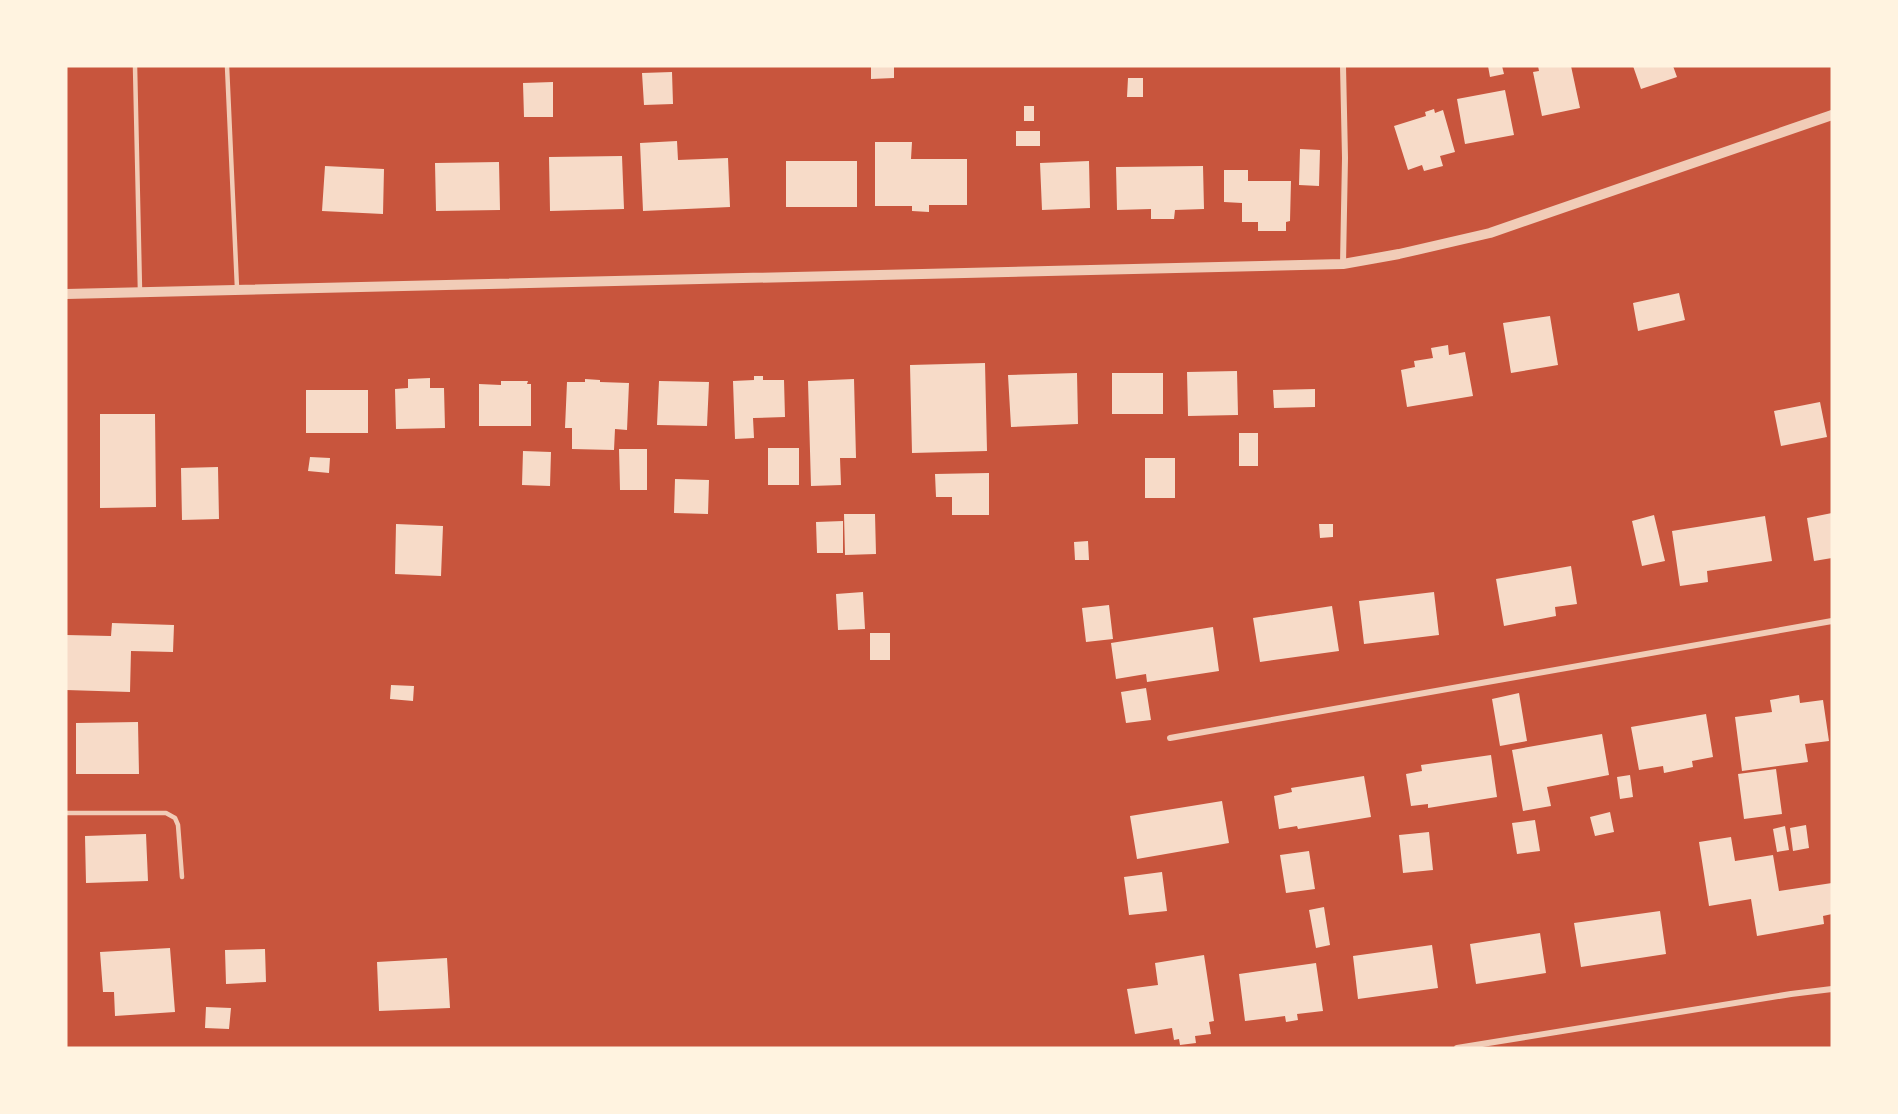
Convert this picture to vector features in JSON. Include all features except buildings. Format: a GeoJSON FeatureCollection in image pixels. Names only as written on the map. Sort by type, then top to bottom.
{"type":"FeatureCollection","features":[{"type":"Feature","properties":{"kind":"street"},"geometry":{"type":"LineString","coordinates":[[1343,66],[1345,158],[1343,264]]}},
{"type":"Feature","properties":{"kind":"street"},"geometry":{"type":"LineString","coordinates":[[66,294],[1343,264],[1490,233],[1832,115]]}},
{"type":"Feature","properties":{"kind":"street"},"geometry":{"type":"LineString","coordinates":[[1170,738],[1832,621]]}},
{"type":"Feature","properties":{"kind":"street"},"geometry":{"type":"LineString","coordinates":[[1457,1048],[1832,989]]}},
{"type":"Feature","properties":{"kind":"lane"},"geometry":{"type":"LineString","coordinates":[[135,66],[140,293]]}},
{"type":"Feature","properties":{"kind":"lane"},"geometry":{"type":"LineString","coordinates":[[227,66],[237,291]]}},
{"type":"Feature","properties":{"kind":"lane"},"geometry":{"type":"LineString","coordinates":[[66,813],[166,813],[175,818],[178,825],[182,878]]}}]}
